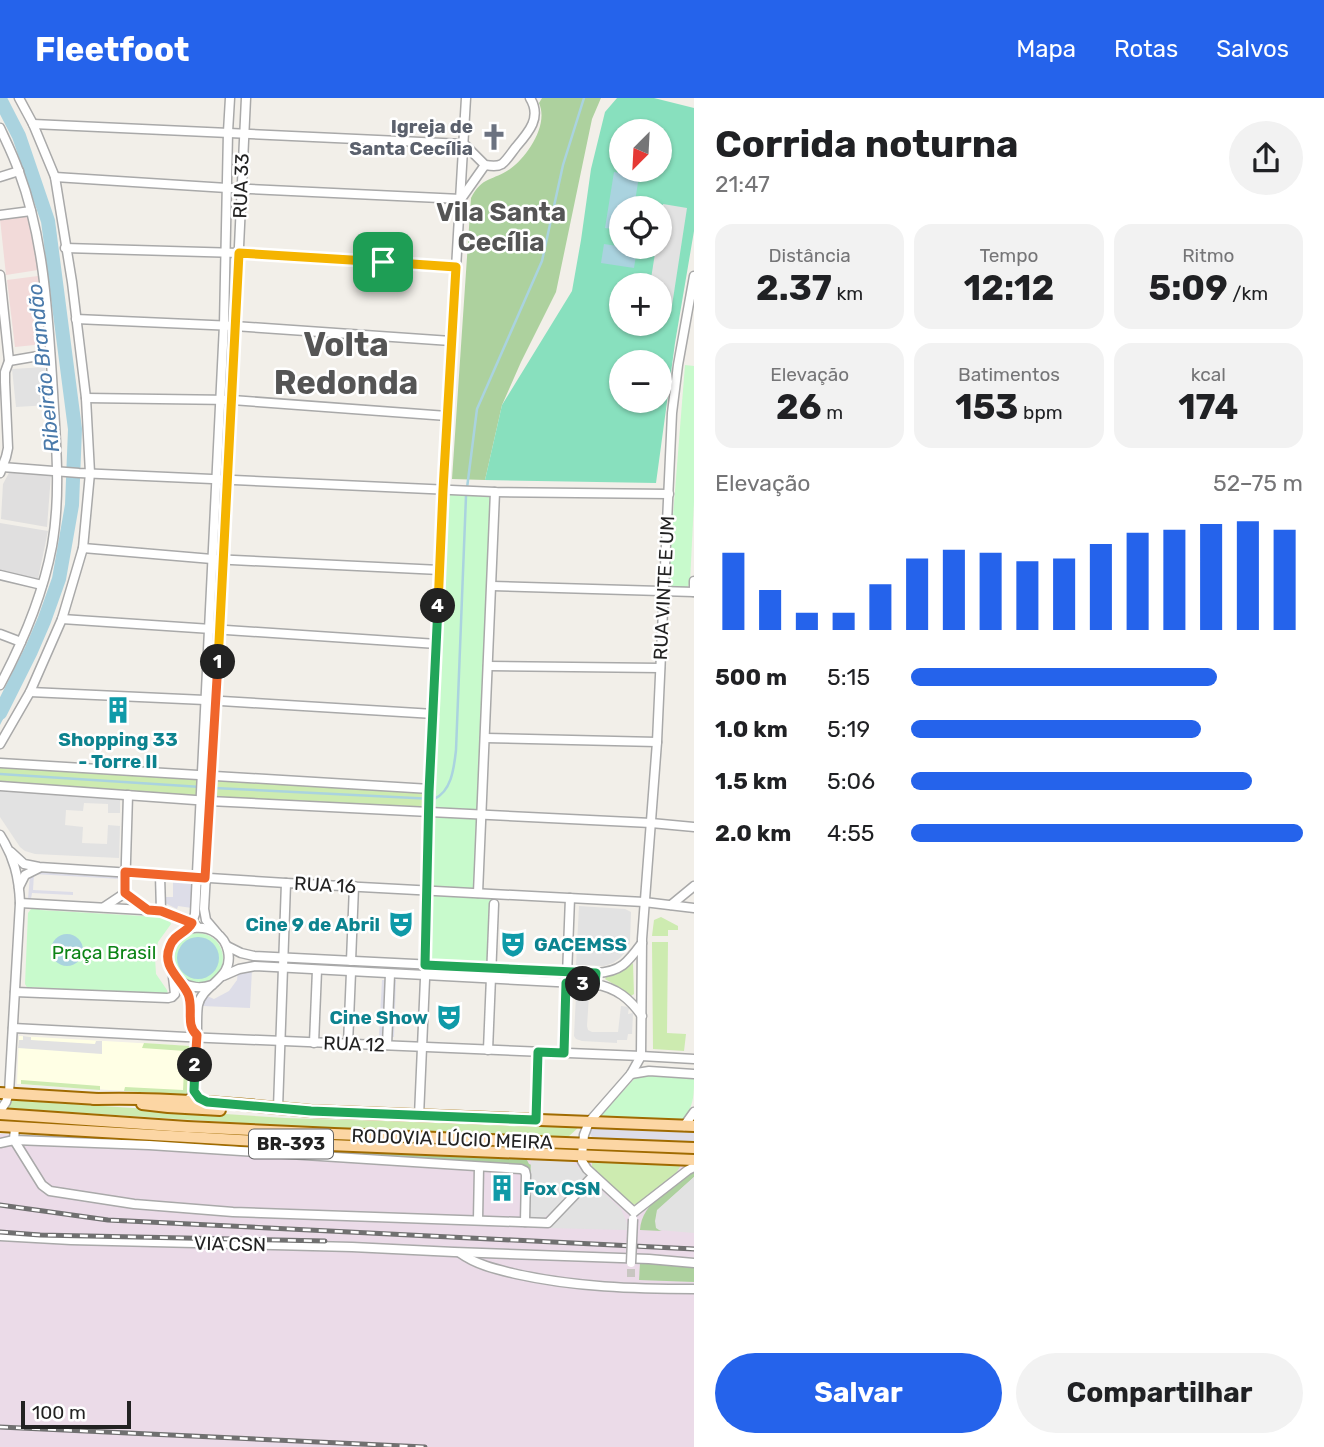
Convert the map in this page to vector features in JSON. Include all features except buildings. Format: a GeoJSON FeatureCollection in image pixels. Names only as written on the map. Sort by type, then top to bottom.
{"type":"FeatureCollection","features":[{"type":"Feature","properties":{"kind":"main road"},"geometry":{"type":"LineString","coordinates":[[5,1093],[192,1109],[251,1110]]}},
{"type":"Feature","properties":{"kind":"main road"},"geometry":{"type":"LineString","coordinates":[[94,1099],[191,1096],[207,1102],[311,1111],[689,1126]]}},
{"type":"Feature","properties":{"kind":"main road","name":"RODOVIA LÚCIO MEIRA"},"geometry":{"type":"LineString","coordinates":[[0,1113],[334,1135],[694,1148]]}},
{"type":"Feature","properties":{"kind":"main road","name":"RODOVIA LÚCIO MEIRA"},"geometry":{"type":"LineString","coordinates":[[0,1126],[304,1144],[694,1160]]}},
{"type":"Feature","properties":{"kind":"street"},"geometry":{"type":"LineString","coordinates":[[0,744],[30,692],[62,619],[83,548],[90,473],[86,398],[72,282],[55,177],[19,98]]}},
{"type":"Feature","properties":{"kind":"street","name":"RUA 33"},"geometry":{"type":"LineString","coordinates":[[206,778],[205,700],[224,325],[230,98]]}},
{"type":"Feature","properties":{"kind":"street","name":"RUA 33"},"geometry":{"type":"LineString","coordinates":[[206,778],[220,630],[246,98]]}},
{"type":"Feature","properties":{"kind":"street"},"geometry":{"type":"LineString","coordinates":[[419,1116],[429,810],[451,341],[466,103],[475,98]]}},
{"type":"Feature","properties":{"kind":"street"},"geometry":{"type":"LineString","coordinates":[[461,199],[485,166],[503,163],[531,129],[535,112],[530,98]]}},
{"type":"Feature","properties":{"kind":"street"},"geometry":{"type":"LineString","coordinates":[[33,124],[464,144],[485,166]]}},
{"type":"Feature","properties":{"kind":"street"},"geometry":{"type":"LineString","coordinates":[[0,128],[3,142],[19,171],[41,257],[58,471],[52,545],[42,585],[21,642],[0,685]]}},
{"type":"Feature","properties":{"kind":"street"},"geometry":{"type":"LineString","coordinates":[[0,177],[19,171]]}},
{"type":"Feature","properties":{"kind":"street"},"geometry":{"type":"LineString","coordinates":[[55,177],[461,199]]}},
{"type":"Feature","properties":{"kind":"street"},"geometry":{"type":"LineString","coordinates":[[0,215],[31,211]]}},
{"type":"Feature","properties":{"kind":"street"},"geometry":{"type":"LineString","coordinates":[[65,248],[226,252],[456,267]]}},
{"type":"Feature","properties":{"kind":"street"},"geometry":{"type":"LineString","coordinates":[[0,275],[9,361],[5,372],[8,448],[1,470],[495,492],[669,494]]}},
{"type":"Feature","properties":{"kind":"street","name":"RUA VINTE E UM"},"geometry":{"type":"LineString","coordinates":[[641,1056],[642,943],[657,742],[672,413],[694,276]]}},
{"type":"Feature","properties":{"kind":"street"},"geometry":{"type":"LineString","coordinates":[[76,318],[451,341]]}},
{"type":"Feature","properties":{"kind":"street"},"geometry":{"type":"LineString","coordinates":[[9,361],[50,354]]}},
{"type":"Feature","properties":{"kind":"street"},"geometry":{"type":"LineString","coordinates":[[86,398],[220,399],[447,416]]}},
{"type":"Feature","properties":{"kind":"street"},"geometry":{"type":"LineString","coordinates":[[478,893],[495,492]]}},
{"type":"Feature","properties":{"kind":"street"},"geometry":{"type":"LineString","coordinates":[[83,548],[212,559],[440,570]]}},
{"type":"Feature","properties":{"kind":"street"},"geometry":{"type":"LineString","coordinates":[[0,575],[42,585]]}},
{"type":"Feature","properties":{"kind":"street"},"geometry":{"type":"LineString","coordinates":[[492,586],[694,592],[694,581]]}},
{"type":"Feature","properties":{"kind":"street"},"geometry":{"type":"LineString","coordinates":[[62,619],[437,643]]}},
{"type":"Feature","properties":{"kind":"street"},"geometry":{"type":"LineString","coordinates":[[0,634],[21,642]]}},
{"type":"Feature","properties":{"kind":"street"},"geometry":{"type":"LineString","coordinates":[[488,666],[660,668]]}},
{"type":"Feature","properties":{"kind":"street"},"geometry":{"type":"LineString","coordinates":[[30,692],[434,714]]}},
{"type":"Feature","properties":{"kind":"street"},"geometry":{"type":"LineString","coordinates":[[485,738],[657,742]]}},
{"type":"Feature","properties":{"kind":"street"},"geometry":{"type":"LineString","coordinates":[[0,763],[430,791]]}},
{"type":"Feature","properties":{"kind":"street"},"geometry":{"type":"LineString","coordinates":[[194,926],[201,878],[206,778]]}},
{"type":"Feature","properties":{"kind":"street"},"geometry":{"type":"LineString","coordinates":[[0,786],[694,827]]}},
{"type":"Feature","properties":{"kind":"street"},"geometry":{"type":"LineString","coordinates":[[125,893],[128,795]]}},
{"type":"Feature","properties":{"kind":"street"},"geometry":{"type":"LineString","coordinates":[[0,835],[17,871],[20,903],[6,1102],[0,1113]]}},
{"type":"Feature","properties":{"kind":"street","name":"RUA 16"},"geometry":{"type":"LineString","coordinates":[[10,852],[24,864],[39,867],[645,902],[694,908]]}},
{"type":"Feature","properties":{"kind":"street"},"geometry":{"type":"LineString","coordinates":[[19,887],[26,875],[39,867]]}},
{"type":"Feature","properties":{"kind":"street"},"geometry":{"type":"LineString","coordinates":[[160,875],[161,911]]}},
{"type":"Feature","properties":{"kind":"street"},"geometry":{"type":"LineString","coordinates":[[201,878],[204,913],[210,926],[227,946],[245,954],[596,973],[621,968],[642,943]]}},
{"type":"Feature","properties":{"kind":"street"},"geometry":{"type":"LineString","coordinates":[[278,1108],[286,883]]}},
{"type":"Feature","properties":{"kind":"street"},"geometry":{"type":"LineString","coordinates":[[351,961],[354,886]]}},
{"type":"Feature","properties":{"kind":"street"},"geometry":{"type":"LineString","coordinates":[[671,905],[694,886]]}},
{"type":"Feature","properties":{"kind":"street"},"geometry":{"type":"LineString","coordinates":[[103,907],[125,893]]}},
{"type":"Feature","properties":{"kind":"street"},"geometry":{"type":"LineString","coordinates":[[125,893],[148,910]]}},
{"type":"Feature","properties":{"kind":"street"},"geometry":{"type":"LineString","coordinates":[[564,1053],[570,898]]}},
{"type":"Feature","properties":{"kind":"street"},"geometry":{"type":"LineString","coordinates":[[20,903],[161,911],[217,933]]}},
{"type":"Feature","properties":{"kind":"street"},"geometry":{"type":"LineString","coordinates":[[488,1050],[494,904]]}},
{"type":"Feature","properties":{"kind":"street"},"geometry":{"type":"LineString","coordinates":[[194,926],[174,938],[167,956],[169,965],[189,997],[190,1026],[198,1037]]}},
{"type":"Feature","properties":{"kind":"street"},"geometry":{"type":"LineString","coordinates":[[136,1104],[176,1105],[184,1103],[191,1096],[198,1037],[198,1003],[220,979],[229,961],[227,946]]}},
{"type":"Feature","properties":{"kind":"street"},"geometry":{"type":"LineString","coordinates":[[176,978],[187,986],[203,988],[234,970],[249,967],[595,984],[624,995],[642,1016]]}},
{"type":"Feature","properties":{"kind":"street"},"geometry":{"type":"LineString","coordinates":[[314,1042],[317,970]]}},
{"type":"Feature","properties":{"kind":"street"},"geometry":{"type":"LineString","coordinates":[[348,1044],[351,972]]}},
{"type":"Feature","properties":{"kind":"street"},"geometry":{"type":"LineString","coordinates":[[595,984],[596,973]]}},
{"type":"Feature","properties":{"kind":"street"},"geometry":{"type":"LineString","coordinates":[[387,1045],[390,974]]}},
{"type":"Feature","properties":{"kind":"street"},"geometry":{"type":"LineString","coordinates":[[15,992],[170,998],[174,996],[176,978]]}},
{"type":"Feature","properties":{"kind":"street","name":"RUA 12"},"geometry":{"type":"LineString","coordinates":[[13,1028],[694,1059]]}},
{"type":"Feature","properties":{"kind":"street"},"geometry":{"type":"LineString","coordinates":[[536,1120],[538,1052]]}},
{"type":"Feature","properties":{"kind":"street"},"geometry":{"type":"LineString","coordinates":[[631,1263],[633,1215],[593,1176],[583,1164],[582,1155],[589,1122],[631,1074],[641,1056]]}},
{"type":"Feature","properties":{"kind":"street"},"geometry":{"type":"LineString","coordinates":[[631,1074],[651,1071],[694,1074]]}},
{"type":"Feature","properties":{"kind":"street"},"geometry":{"type":"LineString","coordinates":[[251,1110],[311,1111]]}},
{"type":"Feature","properties":{"kind":"street"},"geometry":{"type":"LineString","coordinates":[[689,1126],[694,1112]]}},
{"type":"Feature","properties":{"kind":"street"},"geometry":{"type":"LineString","coordinates":[[15,1127],[14,1140],[42,1185],[52,1192],[134,1204],[222,1212],[548,1223],[593,1176]]}},
{"type":"Feature","properties":{"kind":"street"},"geometry":{"type":"LineString","coordinates":[[0,1143],[14,1140],[149,1144],[521,1170],[525,1171],[526,1175],[525,1222]]}},
{"type":"Feature","properties":{"kind":"street"},"geometry":{"type":"LineString","coordinates":[[478,1220],[480,1167]]}},
{"type":"Feature","properties":{"kind":"street"},"geometry":{"type":"LineString","coordinates":[[633,1215],[694,1167]]}},
{"type":"Feature","properties":{"kind":"street","name":"VIA CSN"},"geometry":{"type":"LineString","coordinates":[[0,1236],[593,1256],[694,1263]]}},
{"type":"Feature","properties":{"kind":"street"},"geometry":{"type":"LineString","coordinates":[[460,1253],[477,1264],[550,1281],[694,1289]]}},
{"type":"Feature","properties":{"kind":"street"},"geometry":{"type":"LineString","coordinates":[[631,1277],[631,1287]]}},
{"type":"Feature","properties":{"kind":"shaded area"},"geometry":{"type":"Polygon","coordinates":[[[672,206],[687,208],[672,306],[672,273],[652,273],[654,259],[672,259],[672,206]]]}},
{"type":"Feature","properties":{"kind":"shaded area"},"geometry":{"type":"Polygon","coordinates":[[[28,214],[38,270],[6,275],[0,219],[28,214]]]}},
{"type":"Feature","properties":{"kind":"shaded area"},"geometry":{"type":"Polygon","coordinates":[[[38,276],[44,344],[15,347],[7,280],[38,276]]]}},
{"type":"Feature","properties":{"kind":"shaded area"},"geometry":{"type":"Polygon","coordinates":[[[45,367],[49,405],[16,407],[12,369],[45,367]]]}},
{"type":"Feature","properties":{"kind":"shaded area"},"geometry":{"type":"Polygon","coordinates":[[[10,471],[51,475],[47,527],[1,519],[3,484],[10,471]]]}},
{"type":"Feature","properties":{"kind":"shaded area"},"geometry":{"type":"Polygon","coordinates":[[[0,523],[48,531],[38,579],[0,571],[0,523]]]}},
{"type":"Feature","properties":{"kind":"shaded area"},"geometry":{"type":"Polygon","coordinates":[[[0,790],[120,795],[120,813],[108,813],[108,804],[84,803],[83,811],[66,810],[65,825],[83,827],[82,843],[107,844],[108,825],[120,826],[119,858],[35,854],[25,851],[0,817],[0,790]]]}},
{"type":"Feature","properties":{"kind":"shaded area"},"geometry":{"type":"Polygon","coordinates":[[[34,871],[118,875],[121,879],[34,874],[33,890],[73,892],[73,895],[32,893],[31,899],[28,899],[30,875],[34,871]]]}},
{"type":"Feature","properties":{"kind":"shaded area"},"geometry":{"type":"Polygon","coordinates":[[[164,878],[192,881],[192,908],[178,906],[177,909],[165,903],[164,897],[173,897],[173,882],[164,881],[164,878]]]}},
{"type":"Feature","properties":{"kind":"shaded area"},"geometry":{"type":"Polygon","coordinates":[[[579,906],[625,909],[631,912],[630,942],[627,950],[613,963],[604,966],[576,965],[579,906]]]}},
{"type":"Feature","properties":{"kind":"shaded area"},"geometry":{"type":"Polygon","coordinates":[[[252,969],[250,1008],[202,1006],[207,996],[214,999],[229,991],[237,980],[238,972],[252,969]]]}},
{"type":"Feature","properties":{"kind":"shaded area"},"geometry":{"type":"Polygon","coordinates":[[[382,980],[396,980],[394,1037],[379,1036],[382,980]]]}},
{"type":"Feature","properties":{"kind":"shaded area"},"geometry":{"type":"Polygon","coordinates":[[[576,995],[589,995],[588,1030],[618,1032],[621,1006],[629,1007],[628,1014],[633,1013],[632,1034],[628,1034],[627,1040],[617,1040],[617,1043],[576,1039],[576,995]]]}},
{"type":"Feature","properties":{"kind":"shaded area"},"geometry":{"type":"Polygon","coordinates":[[[19,1036],[190,1046],[187,1095],[17,1084],[19,1036]]]}},
{"type":"Feature","properties":{"kind":"shaded area"},"geometry":{"type":"Polygon","coordinates":[[[23,1036],[31,1037],[31,1040],[95,1044],[96,1041],[102,1041],[102,1054],[18,1048],[19,1040],[23,1040],[23,1036]]]}},
{"type":"Feature","properties":{"kind":"shaded area"},"geometry":{"type":"Polygon","coordinates":[[[592,1126],[694,1130],[694,1145],[593,1139],[590,1134],[592,1126]]]}},
{"type":"Feature","properties":{"kind":"shaded area"},"geometry":{"type":"Polygon","coordinates":[[[0,1134],[694,1164],[694,1447],[0,1447],[0,1134]]]}},
{"type":"Feature","properties":{"kind":"shaded area"},"geometry":{"type":"Polygon","coordinates":[[[531,1158],[568,1160],[588,1177],[554,1211],[543,1218],[529,1219],[531,1158]]]}},
{"type":"Feature","properties":{"kind":"shaded area"},"geometry":{"type":"Polygon","coordinates":[[[694,1177],[694,1233],[656,1228],[657,1210],[694,1177]]]}},
{"type":"Feature","properties":{"kind":"shaded area"},"geometry":{"type":"Polygon","coordinates":[[[594,1184],[621,1209],[627,1230],[548,1228],[594,1184]]]}},
{"type":"Feature","properties":{"kind":"green space"},"geometry":{"type":"Polygon","coordinates":[[[542,98],[601,98],[592,119],[556,292],[502,405],[485,480],[452,479],[471,198],[479,186],[517,164],[529,149],[539,130],[539,103],[542,98]]]}},
{"type":"Feature","properties":{"kind":"green space"},"geometry":{"type":"Polygon","coordinates":[[[617,98],[654,98],[694,108],[694,231],[672,365],[672,350],[609,350],[609,413],[666,413],[656,483],[485,480],[502,405],[572,291],[591,169],[605,112],[617,98]]]}},
{"type":"Feature","properties":{"kind":"green space"},"geometry":{"type":"Polygon","coordinates":[[[685,365],[694,366],[694,502],[690,582],[687,588],[672,588],[668,579],[685,365]]]}},
{"type":"Feature","properties":{"kind":"green space"},"geometry":{"type":"Polygon","coordinates":[[[443,490],[495,492],[478,892],[494,894],[490,968],[425,965],[443,490]]]}},
{"type":"Feature","properties":{"kind":"green space"},"geometry":{"type":"Polygon","coordinates":[[[0,763],[201,776],[200,800],[0,786],[0,763]]]}},
{"type":"Feature","properties":{"kind":"green space"},"geometry":{"type":"Polygon","coordinates":[[[211,777],[430,789],[429,812],[209,801],[211,777]]]}},
{"type":"Feature","properties":{"kind":"green space","name":"Praça Brasil"},"geometry":{"type":"Polygon","coordinates":[[[39,906],[40,910],[161,917],[162,914],[171,924],[158,942],[156,974],[168,994],[32,987],[28,989],[25,984],[28,913],[39,906]]]}},
{"type":"Feature","properties":{"kind":"green space"},"geometry":{"type":"Polygon","coordinates":[[[661,917],[678,926],[678,930],[668,930],[668,936],[652,936],[654,920],[661,917]]]}},
{"type":"Feature","properties":{"kind":"green space"},"geometry":{"type":"Polygon","coordinates":[[[198,933],[216,940],[223,958],[216,976],[198,983],[180,976],[173,958],[180,940],[198,933]]]}},
{"type":"Feature","properties":{"kind":"green space"},"geometry":{"type":"Polygon","coordinates":[[[652,942],[668,942],[667,1033],[686,1034],[684,1051],[653,1049],[652,942]]]}},
{"type":"Feature","properties":{"kind":"green space"},"geometry":{"type":"Polygon","coordinates":[[[633,963],[634,994],[631,996],[605,979],[633,963]]]}},
{"type":"Feature","properties":{"kind":"green space"},"geometry":{"type":"Polygon","coordinates":[[[144,1043],[190,1046],[187,1095],[124,1091],[125,1087],[183,1090],[185,1051],[142,1048],[144,1043]]]}},
{"type":"Feature","properties":{"kind":"green space"},"geometry":{"type":"Polygon","coordinates":[[[641,1074],[694,1077],[692,1101],[689,1111],[681,1121],[597,1119],[636,1077],[641,1074]]]}},
{"type":"Feature","properties":{"kind":"green space"},"geometry":{"type":"Polygon","coordinates":[[[21,1080],[100,1086],[100,1090],[21,1084],[21,1080]]]}},
{"type":"Feature","properties":{"kind":"green space"},"geometry":{"type":"Polygon","coordinates":[[[10,1100],[285,1118],[579,1127],[568,1137],[305,1127],[6,1108],[10,1100]]]}},
{"type":"Feature","properties":{"kind":"green space"},"geometry":{"type":"Polygon","coordinates":[[[358,1151],[526,1158],[529,1164],[538,1167],[530,1196],[529,1171],[367,1156],[358,1151]]]}},
{"type":"Feature","properties":{"kind":"green space"},"geometry":{"type":"Polygon","coordinates":[[[592,1161],[679,1164],[680,1167],[636,1205],[595,1171],[592,1161]]]}},
{"type":"Feature","properties":{"kind":"green space"},"geometry":{"type":"Polygon","coordinates":[[[692,1171],[694,1177],[661,1207],[659,1230],[662,1231],[640,1230],[646,1211],[652,1203],[692,1171]]]}},
{"type":"Feature","properties":{"kind":"green space"},"geometry":{"type":"Polygon","coordinates":[[[640,1263],[694,1267],[694,1282],[639,1280],[640,1263]]]}},
{"type":"Feature","properties":{"kind":"water"},"geometry":{"type":"Polygon","coordinates":[[[612,182],[638,182],[636,196],[610,196],[612,182]]]}},
{"type":"Feature","properties":{"kind":"water"},"geometry":{"type":"Polygon","coordinates":[[[609,203],[609,228],[605,228],[609,203]]]}},
{"type":"Feature","properties":{"kind":"water"},"geometry":{"type":"Polygon","coordinates":[[[604,244],[609,245],[609,259],[635,259],[634,268],[601,263],[604,244]]]}},
{"type":"Feature","properties":{"kind":"water"},"geometry":{"type":"Polygon","coordinates":[[[16,670],[26,674],[0,725],[0,702],[16,670]]]}},
{"type":"Feature","properties":{"kind":"water"},"geometry":{"type":"Polygon","coordinates":[[[67,934],[79,938],[83,950],[79,962],[67,966],[55,962],[51,950],[55,938],[67,934]]]}},
{"type":"Feature","properties":{"kind":"water"},"geometry":{"type":"Polygon","coordinates":[[[198,937],[213,943],[219,958],[213,973],[198,979],[183,973],[177,958],[183,943],[198,937]]]}},
{"type":"Feature","properties":{"kind":"waterway"},"geometry":{"type":"LineString","coordinates":[[214,788],[434,799],[445,790],[453,771],[456,750],[466,496],[477,409],[542,261],[563,165],[584,98]]}},
{"type":"Feature","properties":{"kind":"waterway","name":"Ribeirão Brandão"},"geometry":{"type":"LineString","coordinates":[[0,99],[19,136],[48,221],[75,429],[72,505],[59,579],[31,651],[0,713]]}},
{"type":"Feature","properties":{"kind":"waterway"},"geometry":{"type":"LineString","coordinates":[[0,774],[201,787]]}},
{"type":"Feature","properties":{"kind":"tunnel"},"geometry":{"type":"LineString","coordinates":[[631,1263],[631,1277]]}},
{"type":"Feature","properties":{"kind":"railway"},"geometry":{"type":"LineString","coordinates":[[0,1205],[108,1220],[694,1249]]}},
{"type":"Feature","properties":{"kind":"railway"},"geometry":{"type":"LineString","coordinates":[[0,1232],[325,1241]]}},
{"type":"Feature","properties":{"kind":"railway"},"geometry":{"type":"LineString","coordinates":[[0,1427],[425,1447]]}},
{"type":"Feature","properties":{"kind":"place","name":"Igreja de Santa Cecília"},"geometry":{"type":"Point","coordinates":[494,137]}},
{"type":"Feature","properties":{"kind":"place","name":"Shopping 33 - Torre II"},"geometry":{"type":"Point","coordinates":[118,710]}},
{"type":"Feature","properties":{"kind":"place","name":"Cine 9 de Abril"},"geometry":{"type":"Point","coordinates":[401,924]}},
{"type":"Feature","properties":{"kind":"place","name":"GACEMSS"},"geometry":{"type":"Point","coordinates":[513,944]}},
{"type":"Feature","properties":{"kind":"place","name":"Cine Show"},"geometry":{"type":"Point","coordinates":[449,1017]}},
{"type":"Feature","properties":{"kind":"place","name":"Fox CSN"},"geometry":{"type":"Point","coordinates":[502,1188]}},
{"type":"Feature","properties":{"kind":"district","name":"Vila Santa Cecília"},"geometry":{"type":"Point","coordinates":[501,227]}},
{"type":"Feature","properties":{"kind":"district","name":"Volta Redonda"},"geometry":{"type":"Point","coordinates":[346,363]}},
{"type":"Feature","properties":{"kind":"route"},"geometry":{"type":"LineString","coordinates":[[239,253],[383,262],[456,267],[429,792],[425,965],[596,973],[595,984],[566,983],[564,1053],[538,1052],[536,1120],[311,1111],[203,1100],[194,1091],[197,1035],[190,1026],[190,1000],[186,990],[173,974],[167,956],[174,938],[190,928],[192,923],[161,911],[148,910],[125,893],[125,872],[205,878],[239,253]]}}]}
